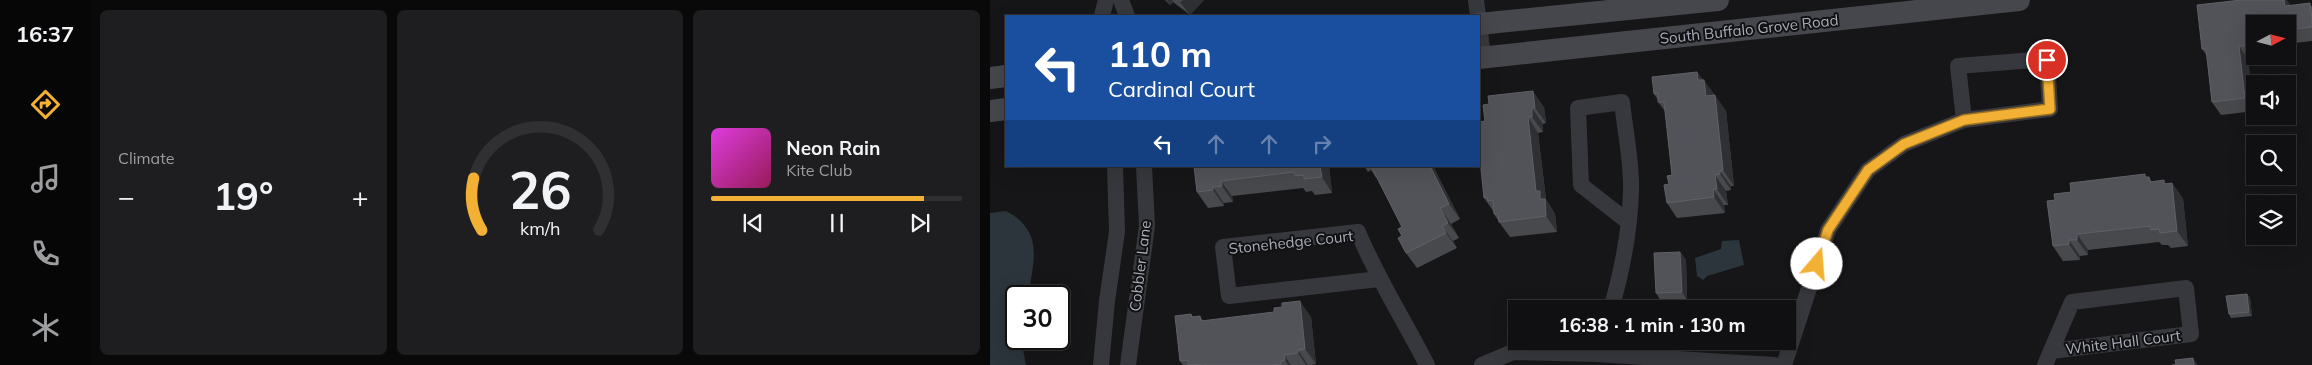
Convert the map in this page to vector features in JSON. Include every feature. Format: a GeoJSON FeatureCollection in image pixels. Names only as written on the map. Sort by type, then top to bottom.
{"type":"FeatureCollection","features":[{"type":"Feature","properties":{"kind":"main road"},"geometry":{"type":"LineString","coordinates":[[1480,24],[1718,0]]}},
{"type":"Feature","properties":{"kind":"main road","name":"South Buffalo Grove Road"},"geometry":{"type":"LineString","coordinates":[[1481,58],[2019,0]]}},
{"type":"Feature","properties":{"kind":"main road"},"geometry":{"type":"LineString","coordinates":[[990,78],[1005,76]]}},
{"type":"Feature","properties":{"kind":"main road"},"geometry":{"type":"LineString","coordinates":[[990,111],[1005,109]]}},
{"type":"Feature","properties":{"kind":"street"},"geometry":{"type":"LineString","coordinates":[[1102,15],[1106,0]]}},
{"type":"Feature","properties":{"kind":"street"},"geometry":{"type":"LineString","coordinates":[[1121,0],[1127,15]]}},
{"type":"Feature","properties":{"kind":"street"},"geometry":{"type":"LineString","coordinates":[[1476,0],[1478,15]]}},
{"type":"Feature","properties":{"kind":"street"},"geometry":{"type":"LineString","coordinates":[[1480,41],[1481,58]]}},
{"type":"Feature","properties":{"kind":"street"},"geometry":{"type":"LineString","coordinates":[[1784,365],[1828,230],[1868,170],[1904,144],[1964,120],[2050,109],[2047,60],[1958,66],[1964,120]]}},
{"type":"Feature","properties":{"kind":"street"},"geometry":{"type":"LineString","coordinates":[[1613,300],[1621,275],[1628,221],[1631,190],[1622,102],[1578,108],[1581,185],[1628,221]]}},
{"type":"Feature","properties":{"kind":"street","name":"Cobbler Lane"},"geometry":{"type":"LineString","coordinates":[[1101,365],[1107,300],[1117,232],[1115,167]]}},
{"type":"Feature","properties":{"kind":"street","name":"Cobbler Lane"},"geometry":{"type":"LineString","coordinates":[[1128,365],[1147,226],[1144,167]]}},
{"type":"Feature","properties":{"kind":"street","name":"Stonehedge Court"},"geometry":{"type":"LineString","coordinates":[[1380,279],[1230,296],[1223,247],[1358,232],[1380,279],[1402,316],[1427,365]]}},
{"type":"Feature","properties":{"kind":"street","name":"White Hall Court"},"geometry":{"type":"LineString","coordinates":[[2186,288],[2191,334],[2048,358],[2072,302],[2186,288]]}},
{"type":"Feature","properties":{"kind":"street"},"geometry":{"type":"LineString","coordinates":[[1482,365],[1513,352],[1547,350]]}},
{"type":"Feature","properties":{"kind":"street"},"geometry":{"type":"LineString","coordinates":[[1620,350],[1715,363],[1774,365]]}},
{"type":"Feature","properties":{"kind":"shaded area"},"geometry":{"type":"Polygon","coordinates":[[[1006,211],[1018,219],[1031,237],[1034,248],[1030,285],[1005,285],[1005,350],[1023,350],[1026,365],[990,365],[990,213],[1006,211]]]}},
{"type":"Feature","properties":{"kind":"shaded area"},"geometry":{"type":"Polygon","coordinates":[[[1739,240],[1744,265],[1707,276],[1703,280],[1697,276],[1695,258],[1721,249],[1722,241],[1739,240]]]}},
{"type":"Feature","properties":{"kind":"building"},"geometry":{"type":"Polygon","coordinates":[[[2241,0],[2284,0],[2285,6],[2310,3],[2312,27],[2296,29],[2296,15],[2246,15],[2246,46],[2239,46],[2245,98],[2212,102],[2206,49],[2202,49],[2197,5],[2241,0]]]}},
{"type":"Feature","properties":{"kind":"building"},"geometry":{"type":"Polygon","coordinates":[[[1697,72],[1698,80],[1704,80],[1706,96],[1715,95],[1723,170],[1720,171],[1720,174],[1715,175],[1717,189],[1713,189],[1714,197],[1667,203],[1664,185],[1669,184],[1667,176],[1672,175],[1664,102],[1658,102],[1658,93],[1654,94],[1652,77],[1697,72]]]}},
{"type":"Feature","properties":{"kind":"building"},"geometry":{"type":"Polygon","coordinates":[[[1533,91],[1535,108],[1532,108],[1532,117],[1528,117],[1536,191],[1540,191],[1540,199],[1545,199],[1546,216],[1499,222],[1498,214],[1494,214],[1493,200],[1488,201],[1487,197],[1484,198],[1480,159],[1480,122],[1485,121],[1483,105],[1489,104],[1488,96],[1533,91]]]}},
{"type":"Feature","properties":{"kind":"building"},"geometry":{"type":"Polygon","coordinates":[[[1194,167],[1320,167],[1322,177],[1304,179],[1304,175],[1295,176],[1294,172],[1221,181],[1222,186],[1213,187],[1213,190],[1197,192],[1194,167]]]}},
{"type":"Feature","properties":{"kind":"building"},"geometry":{"type":"Polygon","coordinates":[[[1372,167],[1430,167],[1449,204],[1440,208],[1448,223],[1442,226],[1446,233],[1406,253],[1398,238],[1402,236],[1398,229],[1402,227],[1372,167]]]}},
{"type":"Feature","properties":{"kind":"building"},"geometry":{"type":"Polygon","coordinates":[[[2145,174],[2145,177],[2149,177],[2150,182],[2164,180],[2164,184],[2172,183],[2177,231],[2160,233],[2159,229],[2151,230],[2150,226],[2077,234],[2077,240],[2069,240],[2069,244],[2053,246],[2047,201],[2055,200],[2054,194],[2071,192],[2070,183],[2145,174]]]}},
{"type":"Feature","properties":{"kind":"building"},"geometry":{"type":"Polygon","coordinates":[[[1680,252],[1682,292],[1656,293],[1654,253],[1680,252]]]}},
{"type":"Feature","properties":{"kind":"building"},"geometry":{"type":"Polygon","coordinates":[[[2247,294],[2249,312],[2229,314],[2226,296],[2247,294]]]}},
{"type":"Feature","properties":{"kind":"building"},"geometry":{"type":"Polygon","coordinates":[[[1300,301],[1305,349],[1298,350],[1298,353],[1284,355],[1285,360],[1281,361],[1281,364],[1188,365],[1188,360],[1180,361],[1175,316],[1191,314],[1192,317],[1200,316],[1201,321],[1274,312],[1274,308],[1282,307],[1282,303],[1300,301]]]}},
{"type":"Feature","properties":{"kind":"building"},"geometry":{"type":"Polygon","coordinates":[[[2193,358],[2194,365],[2176,365],[2175,360],[2193,358]]]}},
{"type":"Feature","properties":{"kind":"route"},"geometry":{"type":"LineString","coordinates":[[1817,264],[1828,230],[1868,170],[1904,144],[1964,120],[1981,116],[2050,109],[2047,60]]}}]}
